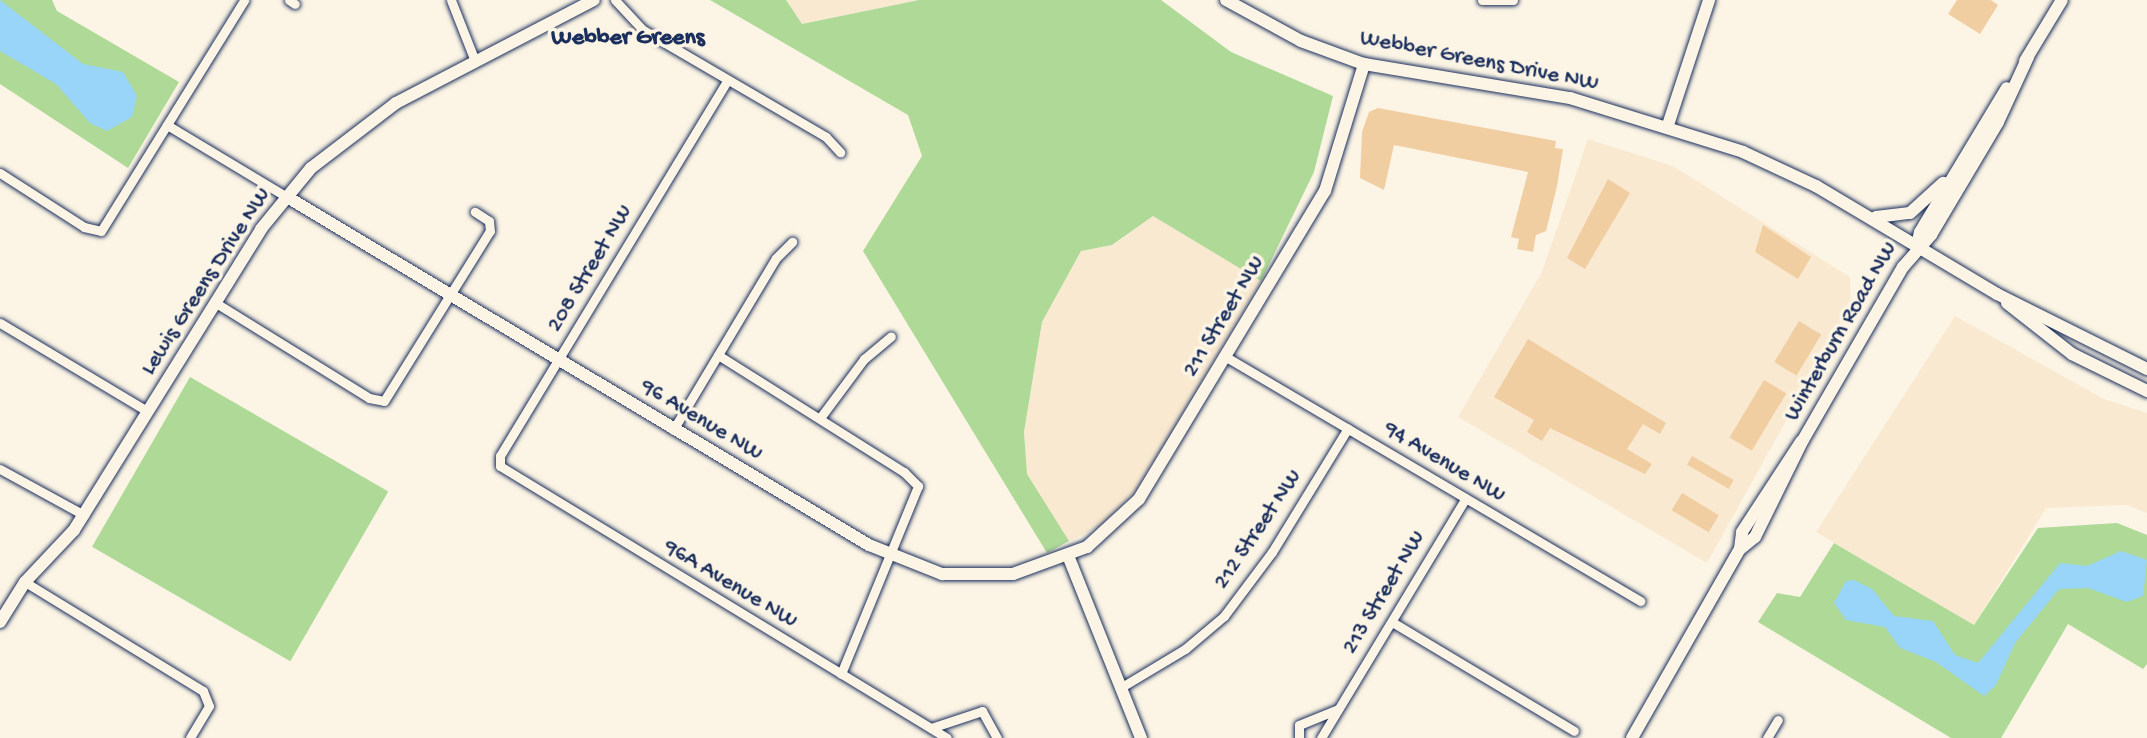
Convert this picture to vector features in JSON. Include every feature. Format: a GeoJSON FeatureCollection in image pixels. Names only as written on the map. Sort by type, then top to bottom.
{"type":"FeatureCollection","features":[{"type":"Feature","properties":{"kind":"street"},"geometry":{"type":"LineString","coordinates":[[0,173],[84,227],[101,231],[244,0]]}},
{"type":"Feature","properties":{"kind":"street"},"geometry":{"type":"LineString","coordinates":[[451,0],[475,61]]}},
{"type":"Feature","properties":{"kind":"street","name":"Lewis Greens Drive NW"},"geometry":{"type":"LineString","coordinates":[[2,613],[25,582],[84,515],[147,411],[287,197],[347,136],[475,61],[594,0]]}},
{"type":"Feature","properties":{"kind":"street"},"geometry":{"type":"LineString","coordinates":[[615,0],[643,30],[826,137],[840,152]]}},
{"type":"Feature","properties":{"kind":"street","name":"Webber Greens Drive NW"},"geometry":{"type":"LineString","coordinates":[[1226,0],[1301,41],[1364,64],[1553,94],[1668,125],[1743,152],[1863,213],[1997,293]]}},
{"type":"Feature","properties":{"kind":"street"},"geometry":{"type":"LineString","coordinates":[[1482,0],[1513,0]]}},
{"type":"Feature","properties":{"kind":"street"},"geometry":{"type":"LineString","coordinates":[[1668,125],[1709,0]]}},
{"type":"Feature","properties":{"kind":"street","name":"Winterburn Road NW"},"geometry":{"type":"LineString","coordinates":[[1632,738],[1740,548],[1742,532],[1803,440],[1917,245],[1920,232],[2062,0]]}},
{"type":"Feature","properties":{"kind":"street","name":"Winterburn Road NW"},"geometry":{"type":"LineString","coordinates":[[1917,245],[1931,235],[1998,122],[2028,57]]}},
{"type":"Feature","properties":{"kind":"street","name":"211 Street NW"},"geometry":{"type":"LineString","coordinates":[[1069,558],[1104,536],[1139,499],[1226,357],[1325,191],[1364,64]]}},
{"type":"Feature","properties":{"kind":"street","name":"208 Street NW"},"geometry":{"type":"LineString","coordinates":[[510,477],[500,456],[727,81]]}},
{"type":"Feature","properties":{"kind":"street","name":"96 Avenue NW"},"geometry":{"type":"LineString","coordinates":[[167,125],[673,430],[891,555],[965,577],[1013,574],[1069,558]]}},
{"type":"Feature","properties":{"kind":"street"},"geometry":{"type":"LineString","coordinates":[[1863,213],[1892,219],[1910,213],[1967,153]]}},
{"type":"Feature","properties":{"kind":"street"},"geometry":{"type":"LineString","coordinates":[[216,303],[369,398],[384,401],[452,296],[490,231],[489,221],[475,212]]}},
{"type":"Feature","properties":{"kind":"street"},"geometry":{"type":"LineString","coordinates":[[673,430],[776,258],[792,242]]}},
{"type":"Feature","properties":{"kind":"street"},"geometry":{"type":"LineString","coordinates":[[1997,293],[2147,369]]}},
{"type":"Feature","properties":{"kind":"street"},"geometry":{"type":"LineString","coordinates":[[1997,293],[2071,354],[2147,391]]}},
{"type":"Feature","properties":{"kind":"street"},"geometry":{"type":"LineString","coordinates":[[0,323],[147,411]]}},
{"type":"Feature","properties":{"kind":"street"},"geometry":{"type":"LineString","coordinates":[[820,418],[863,359],[891,336]]}},
{"type":"Feature","properties":{"kind":"street"},"geometry":{"type":"LineString","coordinates":[[718,355],[904,472],[918,486],[918,495],[841,674]]}},
{"type":"Feature","properties":{"kind":"street","name":"94 Avenue NW"},"geometry":{"type":"LineString","coordinates":[[1226,357],[1642,601]]}},
{"type":"Feature","properties":{"kind":"street","name":"212 Street NW"},"geometry":{"type":"LineString","coordinates":[[1120,688],[1185,649],[1224,616],[1272,552],[1348,428]]}},
{"type":"Feature","properties":{"kind":"street"},"geometry":{"type":"LineString","coordinates":[[0,469],[84,515]]}},
{"type":"Feature","properties":{"kind":"street","name":"96A Avenue NW"},"geometry":{"type":"LineString","coordinates":[[510,477],[947,738]]}},
{"type":"Feature","properties":{"kind":"street","name":"213 Street NW"},"geometry":{"type":"LineString","coordinates":[[1321,738],[1466,498]]}},
{"type":"Feature","properties":{"kind":"street"},"geometry":{"type":"LineString","coordinates":[[1069,558],[1141,738]]}},
{"type":"Feature","properties":{"kind":"street"},"geometry":{"type":"LineString","coordinates":[[25,582],[199,688],[209,702],[190,738]]}},
{"type":"Feature","properties":{"kind":"street"},"geometry":{"type":"LineString","coordinates":[[1392,622],[1574,731]]}},
{"type":"Feature","properties":{"kind":"street"},"geometry":{"type":"LineString","coordinates":[[1299,738],[1298,725],[1339,709]]}},
{"type":"Feature","properties":{"kind":"street"},"geometry":{"type":"LineString","coordinates":[[929,728],[982,711],[997,738]]}},
{"type":"Feature","properties":{"kind":"street"},"geometry":{"type":"LineString","coordinates":[[1768,738],[1778,720]]}},
{"type":"Feature","properties":{"kind":"shaded area"},"geometry":{"type":"Polygon","coordinates":[[[786,0],[919,0],[801,24],[786,0]]]}},
{"type":"Feature","properties":{"kind":"shaded area"},"geometry":{"type":"Polygon","coordinates":[[[1588,139],[1673,166],[1850,277],[1851,309],[1841,336],[1802,392],[1707,563],[1458,417],[1542,272],[1588,139]]]}},
{"type":"Feature","properties":{"kind":"shaded area"},"geometry":{"type":"Polygon","coordinates":[[[1153,216],[1261,281],[1136,490],[1100,526],[1069,541],[1027,474],[1024,432],[1042,322],[1081,251],[1113,245],[1153,216]]]}},
{"type":"Feature","properties":{"kind":"shaded area"},"geometry":{"type":"Polygon","coordinates":[[[1955,316],[2104,399],[2147,413],[2147,513],[2127,505],[2046,508],[1974,625],[1816,532],[1955,316]]]}},
{"type":"Feature","properties":{"kind":"green space"},"geometry":{"type":"Polygon","coordinates":[[[0,0],[52,0],[57,11],[179,82],[128,168],[0,84],[0,0]]]}},
{"type":"Feature","properties":{"kind":"green space"},"geometry":{"type":"Polygon","coordinates":[[[710,0],[786,0],[802,24],[919,0],[1161,0],[1231,52],[1333,96],[1314,172],[1261,281],[1153,216],[1112,245],[1081,251],[1042,322],[1024,432],[1027,474],[1069,541],[1047,553],[863,251],[922,156],[908,115],[710,0]]]}},
{"type":"Feature","properties":{"kind":"green space"},"geometry":{"type":"Polygon","coordinates":[[[190,377],[388,492],[290,661],[92,547],[190,377]]]}},
{"type":"Feature","properties":{"kind":"green space"},"geometry":{"type":"Polygon","coordinates":[[[2117,523],[2147,535],[2147,664],[2143,669],[2068,624],[2001,738],[1951,738],[1758,622],[1777,593],[1800,597],[1834,543],[1974,625],[2038,528],[2117,523]]]}},
{"type":"Feature","properties":{"kind":"water"},"geometry":{"type":"Polygon","coordinates":[[[0,0],[83,64],[123,72],[137,96],[132,117],[107,131],[90,123],[56,84],[0,51],[0,0]]]}},
{"type":"Feature","properties":{"kind":"water"},"geometry":{"type":"Polygon","coordinates":[[[2121,551],[2147,560],[2143,596],[2127,602],[2088,588],[2059,589],[2015,643],[1996,685],[1984,696],[1936,662],[1900,648],[1885,627],[1846,620],[1834,603],[1846,581],[1854,580],[1872,589],[1894,616],[1933,621],[1955,655],[1978,663],[2060,563],[2087,566],[2121,551]]]}},
{"type":"Feature","properties":{"kind":"building"},"geometry":{"type":"Polygon","coordinates":[[[1957,0],[1991,0],[1998,5],[1980,34],[1948,14],[1957,0]]]}},
{"type":"Feature","properties":{"kind":"building"},"geometry":{"type":"Polygon","coordinates":[[[1378,108],[1556,141],[1555,148],[1563,149],[1557,186],[1546,231],[1536,235],[1533,252],[1517,249],[1519,239],[1511,237],[1528,172],[1394,145],[1384,190],[1360,178],[1362,132],[1369,112],[1378,108]]]}},
{"type":"Feature","properties":{"kind":"building"},"geometry":{"type":"Polygon","coordinates":[[[1608,179],[1630,193],[1585,269],[1567,258],[1608,179]]]}},
{"type":"Feature","properties":{"kind":"building"},"geometry":{"type":"Polygon","coordinates":[[[1763,225],[1811,257],[1798,279],[1755,252],[1763,225]]]}},
{"type":"Feature","properties":{"kind":"building"},"geometry":{"type":"Polygon","coordinates":[[[1799,321],[1821,334],[1797,376],[1774,362],[1799,321]]]}},
{"type":"Feature","properties":{"kind":"building"},"geometry":{"type":"Polygon","coordinates":[[[1528,339],[1666,423],[1660,434],[1643,424],[1627,449],[1652,464],[1645,474],[1550,428],[1542,441],[1527,432],[1534,420],[1494,397],[1528,339]]]}},
{"type":"Feature","properties":{"kind":"building"},"geometry":{"type":"Polygon","coordinates":[[[1764,380],[1786,393],[1752,451],[1729,437],[1764,380]]]}},
{"type":"Feature","properties":{"kind":"building"},"geometry":{"type":"Polygon","coordinates":[[[1692,456],[1734,480],[1729,489],[1687,465],[1692,456]]]}},
{"type":"Feature","properties":{"kind":"building"},"geometry":{"type":"Polygon","coordinates":[[[1682,493],[1719,515],[1709,532],[1672,510],[1682,493]]]}},
{"type":"Feature","properties":{"kind":"district","name":"Webber Greens"},"geometry":{"type":"Point","coordinates":[628,39]}}]}
